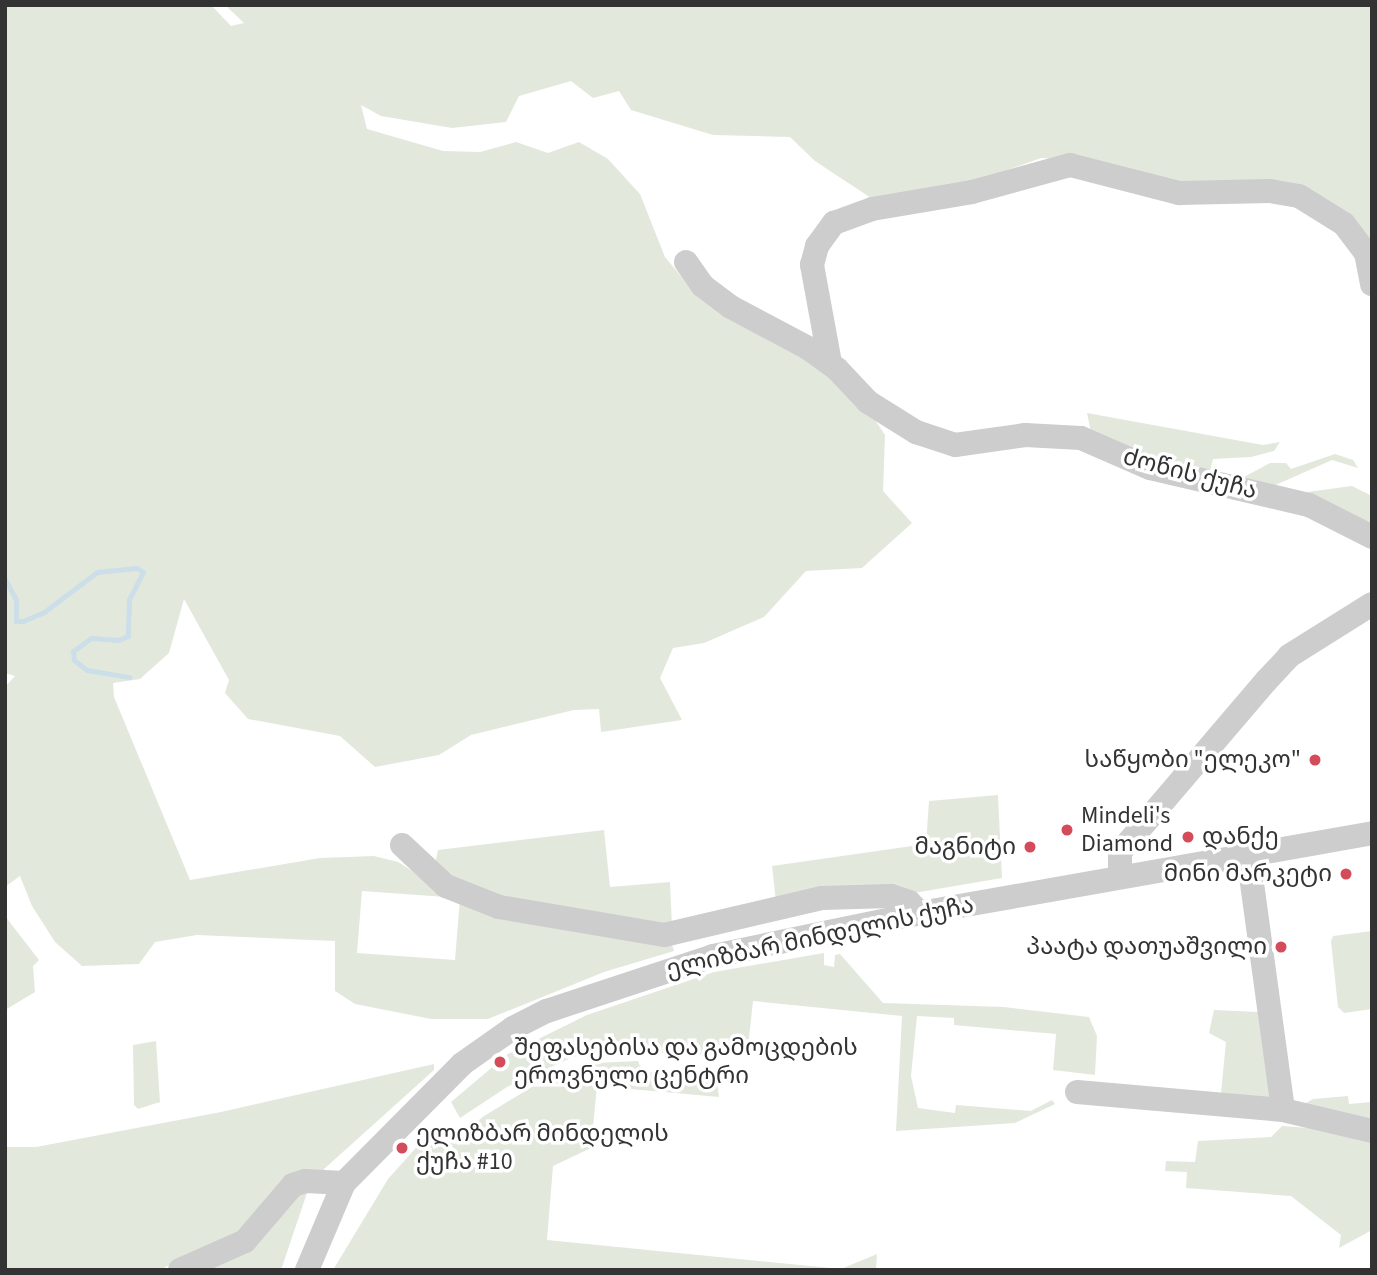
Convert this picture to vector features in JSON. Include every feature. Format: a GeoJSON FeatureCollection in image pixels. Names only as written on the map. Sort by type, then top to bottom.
{"type":"FeatureCollection","features":[{"type":"Feature","properties":{"kind":"street"},"geometry":{"type":"LineString","coordinates":[[830,363],[812,265],[817,246],[834,223],[872,209],[972,192],[1070,165],[1179,193],[1270,191],[1299,196],[1344,224],[1366,253],[1372,284]]}},
{"type":"Feature","properties":{"kind":"street","name":"ძოწის ქუჩა"},"geometry":{"type":"LineString","coordinates":[[687,262],[703,286],[731,307],[774,326],[830,363],[868,402],[939,441],[956,445],[1052,433],[1081,438],[1150,468],[1196,475],[1309,505],[1372,537]]}},
{"type":"Feature","properties":{"kind":"street"},"geometry":{"type":"LineString","coordinates":[[1120,876],[1120,852],[1289,656],[1372,604]]}},
{"type":"Feature","properties":{"kind":"street","name":"ელიზბარ მინდელის ქუჩა"},"geometry":{"type":"LineString","coordinates":[[307,1270],[344,1183],[462,1064],[513,1028],[547,1011],[713,956],[920,913],[1372,833]]}},
{"type":"Feature","properties":{"kind":"street"},"geometry":{"type":"LineString","coordinates":[[402,845],[446,886],[499,907],[664,934],[822,898],[891,896],[909,902],[920,913]]}},
{"type":"Feature","properties":{"kind":"street"},"geometry":{"type":"LineString","coordinates":[[1248,854],[1283,1110]]}},
{"type":"Feature","properties":{"kind":"street"},"geometry":{"type":"LineString","coordinates":[[1077,1092],[1283,1110],[1372,1131]]}},
{"type":"Feature","properties":{"kind":"street"},"geometry":{"type":"LineString","coordinates":[[180,1270],[245,1241],[293,1185],[305,1181],[344,1183]]}},
{"type":"Feature","properties":{"kind":"shaded area"},"geometry":{"type":"Polygon","coordinates":[[[5,5],[211,5],[231,26],[244,23],[225,5],[1372,5],[1372,246],[1330,206],[1179,184],[1082,160],[1041,158],[972,183],[874,200],[815,161],[790,137],[713,135],[631,110],[619,91],[593,98],[571,81],[519,96],[506,122],[452,128],[381,116],[361,105],[367,129],[443,151],[480,152],[516,142],[548,153],[579,142],[608,159],[640,194],[665,257],[694,292],[831,371],[873,417],[885,435],[883,491],[912,523],[862,568],[806,571],[764,617],[704,643],[673,648],[660,678],[682,720],[601,732],[599,709],[574,710],[471,735],[439,755],[375,767],[340,736],[248,719],[225,693],[229,680],[184,599],[169,653],[140,679],[113,683],[114,697],[190,880],[320,858],[374,856],[398,862],[446,892],[671,941],[674,951],[604,972],[488,1019],[431,1019],[355,1004],[335,991],[335,941],[197,935],[155,942],[139,964],[82,966],[55,942],[32,906],[20,876],[5,887],[5,687],[15,676],[5,673],[5,5]],[[362,891],[357,953],[455,960],[460,898],[362,891]]]}},
{"type":"Feature","properties":{"kind":"shaded area"},"geometry":{"type":"Polygon","coordinates":[[[1087,413],[1263,445],[1280,442],[1274,451],[1251,457],[1213,459],[1210,471],[1152,461],[1091,433],[1087,413]]]}},
{"type":"Feature","properties":{"kind":"shaded area"},"geometry":{"type":"Polygon","coordinates":[[[1335,454],[1353,460],[1358,468],[1332,460],[1271,487],[1242,478],[1270,463],[1286,463],[1291,469],[1335,454]]]}},
{"type":"Feature","properties":{"kind":"shaded area"},"geometry":{"type":"Polygon","coordinates":[[[1352,486],[1372,496],[1372,530],[1307,492],[1352,486]]]}},
{"type":"Feature","properties":{"kind":"shaded area"},"geometry":{"type":"Polygon","coordinates":[[[998,795],[1002,878],[914,893],[776,902],[772,866],[926,844],[929,801],[998,795]]]}},
{"type":"Feature","properties":{"kind":"shaded area"},"geometry":{"type":"Polygon","coordinates":[[[604,830],[610,887],[670,882],[672,927],[499,903],[448,882],[435,864],[438,850],[604,830]]]}},
{"type":"Feature","properties":{"kind":"shaded area"},"geometry":{"type":"Polygon","coordinates":[[[5,916],[39,960],[33,966],[35,992],[5,1010],[5,916]]]}},
{"type":"Feature","properties":{"kind":"shaded area"},"geometry":{"type":"Polygon","coordinates":[[[1372,931],[1372,1009],[1344,1013],[1338,1007],[1331,941],[1333,936],[1372,931]]]}},
{"type":"Feature","properties":{"kind":"shaded area"},"geometry":{"type":"Polygon","coordinates":[[[824,953],[824,965],[834,967],[835,955],[840,954],[883,1003],[1004,1007],[1089,1017],[1097,1036],[1095,1075],[1053,1070],[1056,1034],[954,1025],[954,1018],[917,1016],[911,1076],[918,1108],[955,1113],[956,1105],[1031,1111],[1052,1100],[1055,1104],[1015,1123],[896,1131],[902,1016],[753,1001],[748,1047],[740,1051],[725,1055],[604,1051],[573,1057],[507,1087],[460,1118],[451,1102],[508,1054],[587,1015],[714,972],[824,953]]]}},
{"type":"Feature","properties":{"kind":"shaded area"},"geometry":{"type":"Polygon","coordinates":[[[1214,1010],[1258,1012],[1272,1100],[1220,1103],[1226,1042],[1209,1033],[1214,1010]]]}},
{"type":"Feature","properties":{"kind":"shaded area"},"geometry":{"type":"Polygon","coordinates":[[[156,1041],[160,1102],[138,1109],[134,1105],[133,1045],[156,1041]]]}},
{"type":"Feature","properties":{"kind":"shaded area"},"geometry":{"type":"Polygon","coordinates":[[[638,1061],[642,1072],[716,1076],[719,1097],[597,1086],[591,1148],[553,1166],[547,1240],[841,1269],[877,1254],[876,1270],[333,1270],[388,1179],[423,1140],[468,1139],[465,1131],[484,1116],[540,1082],[597,1063],[638,1061]]]}},
{"type":"Feature","properties":{"kind":"shaded area"},"geometry":{"type":"Polygon","coordinates":[[[434,1064],[434,1070],[323,1170],[230,1238],[159,1270],[5,1270],[5,1147],[36,1147],[221,1112],[434,1064]]]}},
{"type":"Feature","properties":{"kind":"shaded area"},"geometry":{"type":"Polygon","coordinates":[[[1348,1096],[1349,1104],[1371,1102],[1372,1121],[1307,1109],[1306,1103],[1313,1099],[1348,1096]]]}},
{"type":"Feature","properties":{"kind":"shaded area"},"geometry":{"type":"Polygon","coordinates":[[[1282,1126],[1348,1131],[1372,1142],[1372,1230],[1339,1248],[1341,1235],[1291,1196],[1186,1188],[1187,1172],[1165,1171],[1166,1161],[1195,1162],[1198,1141],[1271,1137],[1282,1126]]]}},
{"type":"Feature","properties":{"kind":"shaded area"},"geometry":{"type":"Polygon","coordinates":[[[308,1190],[281,1270],[199,1270],[284,1204],[308,1190]]]}},
{"type":"Feature","properties":{"kind":"waterway"},"geometry":{"type":"LineString","coordinates":[[5,579],[16,600],[16,621],[23,621],[44,612],[97,572],[137,568],[143,572],[129,600],[128,636],[118,640],[91,638],[73,651],[74,660],[87,670],[129,677]]}},
{"type":"Feature","properties":{"kind":"place","name":"საწყობი \"ელეკო\""},"geometry":{"type":"Point","coordinates":[1315,760]}},
{"type":"Feature","properties":{"kind":"place","name":"Mindeli's Diamond"},"geometry":{"type":"Point","coordinates":[1067,830]}},
{"type":"Feature","properties":{"kind":"place","name":"დანქე"},"geometry":{"type":"Point","coordinates":[1188,837]}},
{"type":"Feature","properties":{"kind":"place","name":"მაგნიტი"},"geometry":{"type":"Point","coordinates":[1030,847]}},
{"type":"Feature","properties":{"kind":"place","name":"მინი მარკეტი"},"geometry":{"type":"Point","coordinates":[1346,874]}},
{"type":"Feature","properties":{"kind":"place","name":"პაატა დათუაშვილი"},"geometry":{"type":"Point","coordinates":[1281,947]}},
{"type":"Feature","properties":{"kind":"place","name":"შეფასებისა და გამოცდების ეროვნული ცენტრი"},"geometry":{"type":"Point","coordinates":[500,1062]}},
{"type":"Feature","properties":{"kind":"place","name":"ელიზბარ მინდელის ქუჩა #10"},"geometry":{"type":"Point","coordinates":[402,1148]}}]}
